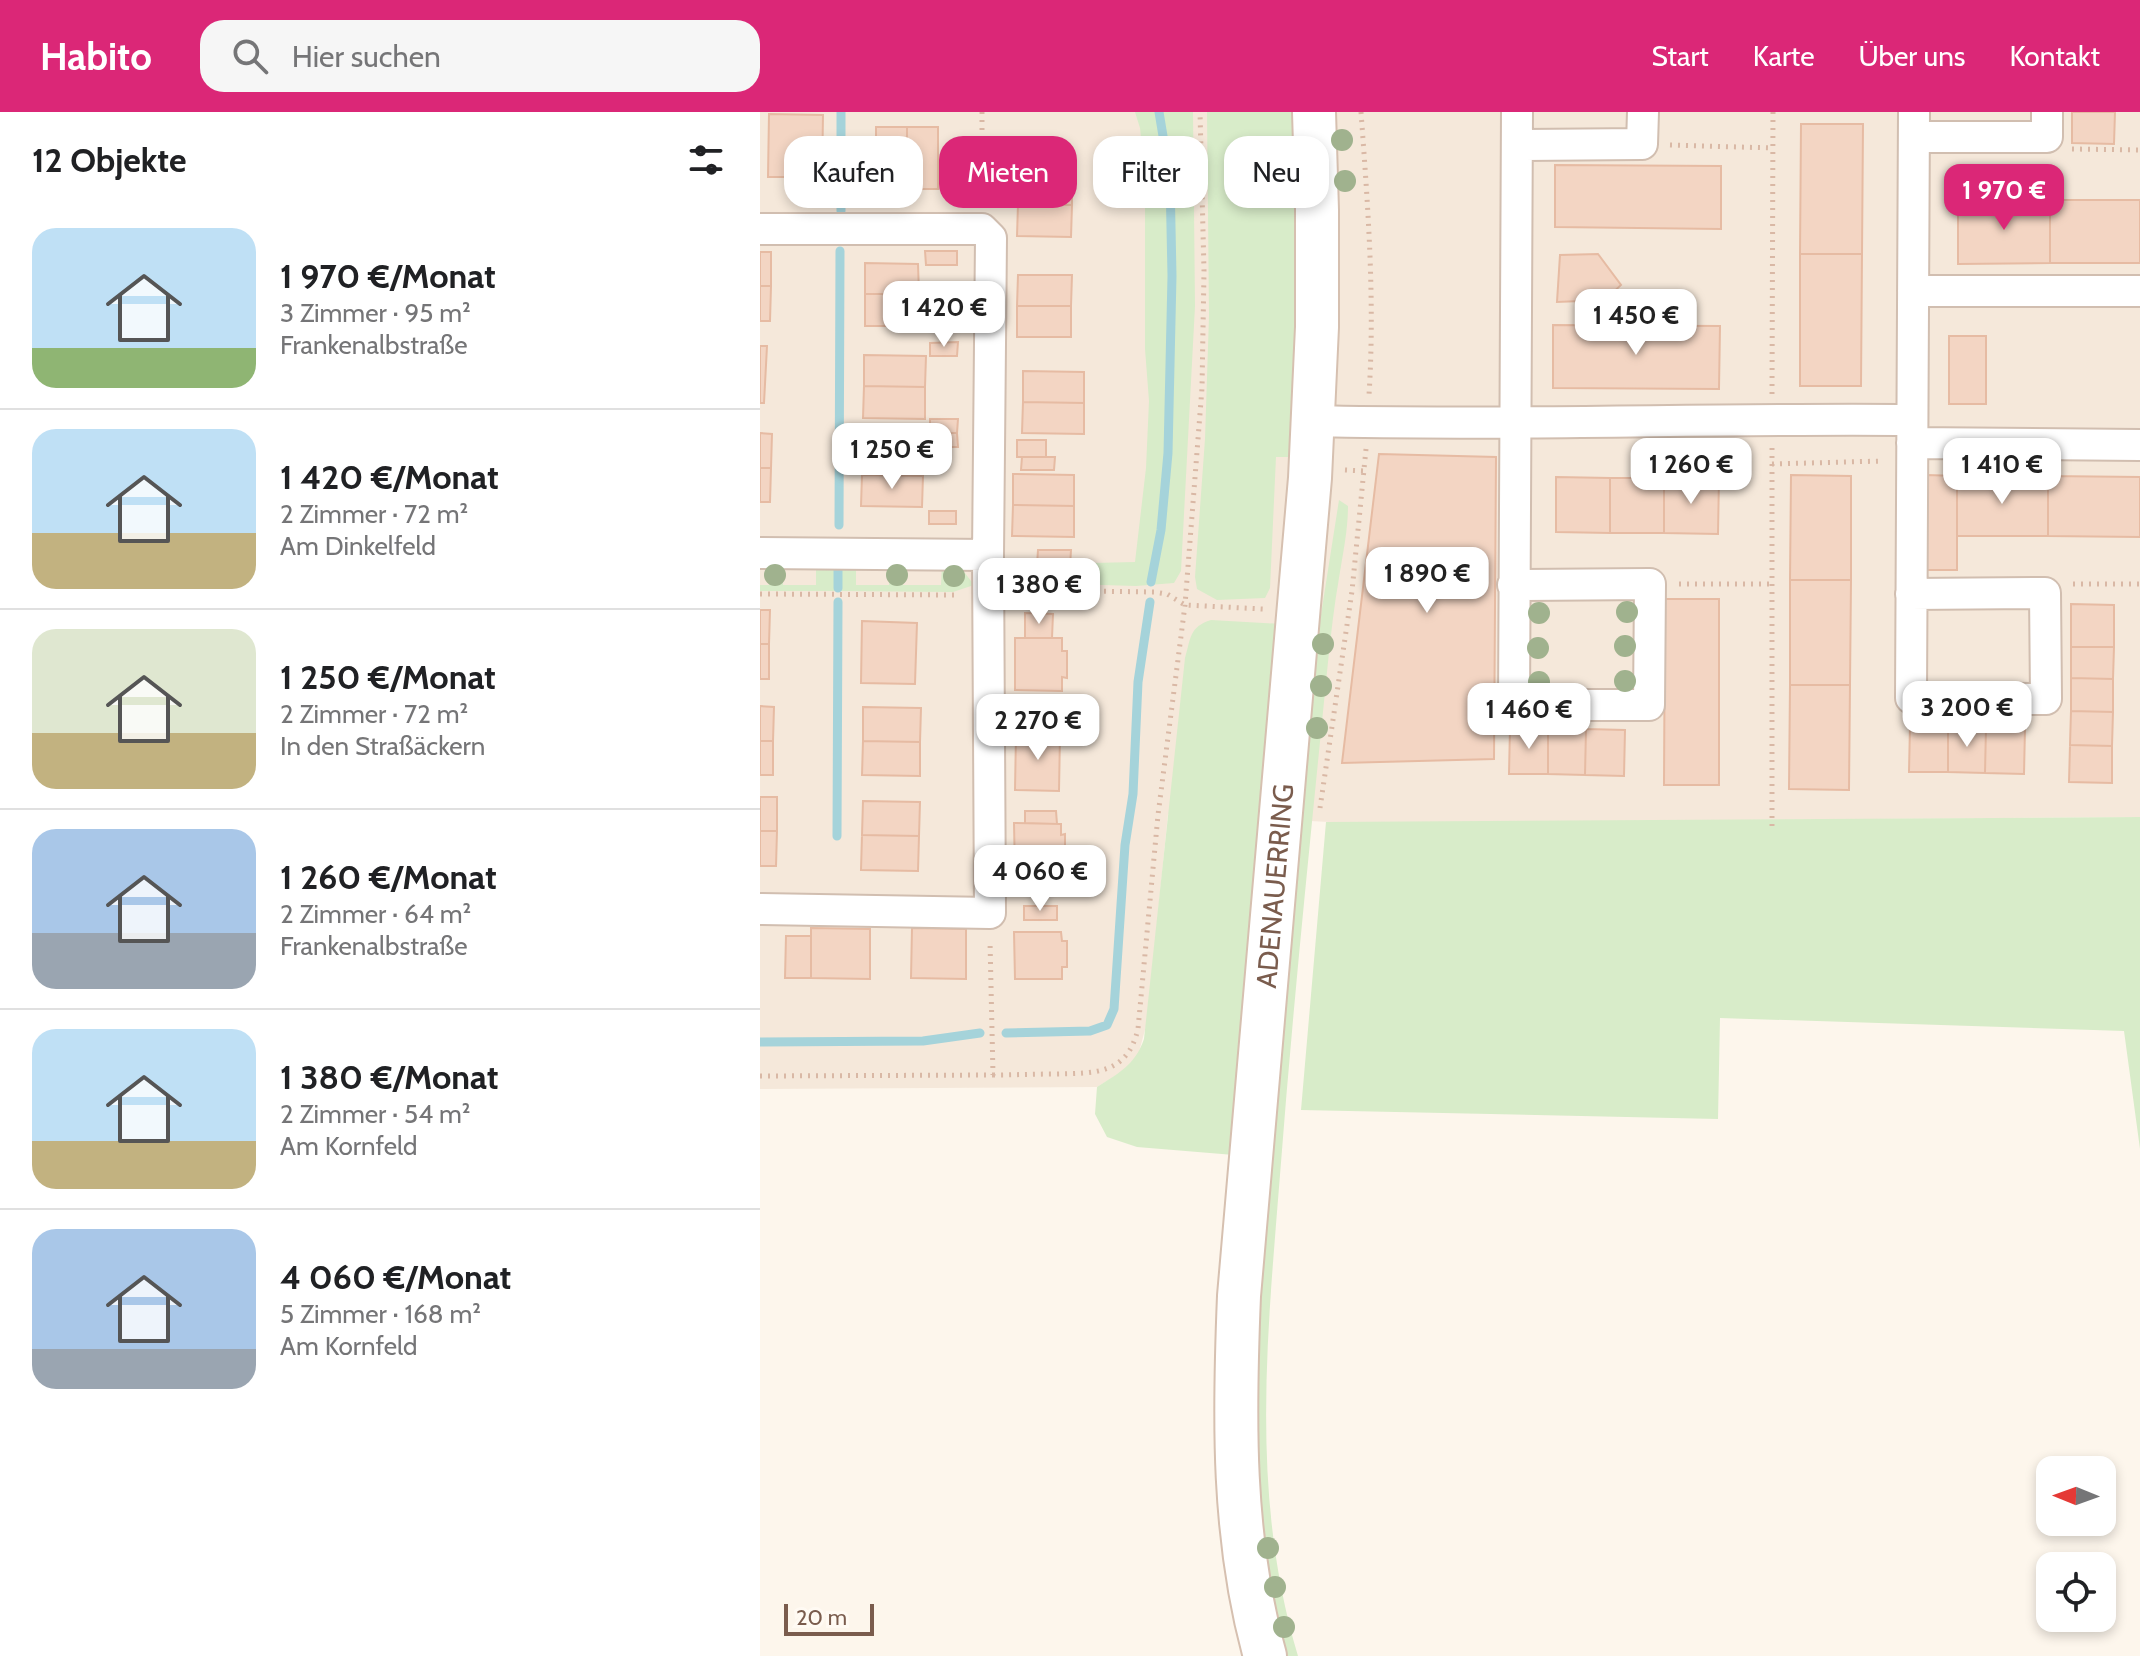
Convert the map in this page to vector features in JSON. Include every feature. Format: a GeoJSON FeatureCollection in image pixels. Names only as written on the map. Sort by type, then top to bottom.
{"type":"FeatureCollection","features":[{"type":"Feature","properties":{"kind":"main road","name":"ADENAUERRING"},"geometry":{"type":"LineString","coordinates":[[1265,1656],[1245,1563],[1239,1509],[1235,1453],[1237,1339],[1310,469],[1317,327],[1314,112]]}},
{"type":"Feature","properties":{"kind":"street"},"geometry":{"type":"LineString","coordinates":[[1513,585],[1650,584],[1649,705],[1514,705],[1513,585],[1517,112]]}},
{"type":"Feature","properties":{"kind":"street"},"geometry":{"type":"LineString","coordinates":[[1517,145],[1642,144],[1643,112]]}},
{"type":"Feature","properties":{"kind":"street"},"geometry":{"type":"LineString","coordinates":[[1911,594],[2045,593],[2046,699],[1911,698],[1911,594],[1914,124],[2047,124]]}},
{"type":"Feature","properties":{"kind":"street"},"geometry":{"type":"LineString","coordinates":[[760,229],[982,229],[991,238],[988,555],[990,913],[760,909]]}},
{"type":"Feature","properties":{"kind":"street"},"geometry":{"type":"LineString","coordinates":[[1913,291],[2140,291]]}},
{"type":"Feature","properties":{"kind":"street"},"geometry":{"type":"LineString","coordinates":[[1312,421],[1515,423],[1772,418],[1912,441],[2140,445]]}},
{"type":"Feature","properties":{"kind":"street"},"geometry":{"type":"LineString","coordinates":[[760,553],[988,555]]}},
{"type":"Feature","properties":{"kind":"path"},"geometry":{"type":"LineString","coordinates":[[982,112],[982,229]]}},
{"type":"Feature","properties":{"kind":"path"},"geometry":{"type":"LineString","coordinates":[[760,1076],[1095,1073],[1124,1059],[1134,1044],[1138,1029],[1158,815],[1185,605],[1202,388],[1204,242],[1200,112]]}},
{"type":"Feature","properties":{"kind":"path"},"geometry":{"type":"LineString","coordinates":[[1318,820],[1352,591],[1365,471],[1373,327],[1370,218],[1361,112]]}},
{"type":"Feature","properties":{"kind":"path"},"geometry":{"type":"LineString","coordinates":[[1772,831],[1773,112]]}},
{"type":"Feature","properties":{"kind":"path"},"geometry":{"type":"LineString","coordinates":[[2047,124],[2059,148],[2140,150]]}},
{"type":"Feature","properties":{"kind":"path"},"geometry":{"type":"LineString","coordinates":[[1642,144],[1773,148]]}},
{"type":"Feature","properties":{"kind":"path"},"geometry":{"type":"LineString","coordinates":[[1772,464],[1912,441]]}},
{"type":"Feature","properties":{"kind":"path"},"geometry":{"type":"LineString","coordinates":[[1310,469],[1365,471]]}},
{"type":"Feature","properties":{"kind":"path"},"geometry":{"type":"LineString","coordinates":[[1650,584],[1772,584]]}},
{"type":"Feature","properties":{"kind":"path"},"geometry":{"type":"LineString","coordinates":[[2045,593],[2069,584],[2140,584]]}},
{"type":"Feature","properties":{"kind":"path"},"geometry":{"type":"LineString","coordinates":[[760,594],[933,596],[989,590],[1154,592],[1167,594],[1185,605],[1269,608]]}},
{"type":"Feature","properties":{"kind":"path"},"geometry":{"type":"LineString","coordinates":[[990,913],[993,1075]]}},
{"type":"Feature","properties":{"kind":"shaded area"},"geometry":{"type":"Polygon","coordinates":[[[760,112],[2140,112],[2140,817],[1349,823],[1168,814],[1147,1022],[1138,1056],[1128,1068],[1097,1087],[760,1089],[760,112]]]}},
{"type":"Feature","properties":{"kind":"green space"},"geometry":{"type":"Polygon","coordinates":[[[1135,112],[1193,112],[1193,136],[1141,136],[1135,112]]]}},
{"type":"Feature","properties":{"kind":"green space"},"geometry":{"type":"Polygon","coordinates":[[[1207,112],[1298,112],[1298,136],[1224,136],[1224,208],[1297,208],[1296,457],[1276,457],[1270,588],[1265,598],[1217,600],[1197,589],[1195,577],[1205,439],[1209,316],[1207,112]]]}},
{"type":"Feature","properties":{"kind":"green space"},"geometry":{"type":"Polygon","coordinates":[[[1145,208],[1194,208],[1195,306],[1181,571],[1174,583],[1136,586],[1003,582],[1003,565],[1135,562],[1146,468],[1149,401],[1145,349],[1145,208]]]}},
{"type":"Feature","properties":{"kind":"green space"},"geometry":{"type":"Polygon","coordinates":[[[1339,500],[1348,506],[1347,524],[1330,641],[1302,918],[1267,1357],[1266,1417],[1273,1536],[1283,1596],[1298,1656],[1283,1656],[1263,1564],[1252,1390],[1309,691],[1339,500]]]}},
{"type":"Feature","properties":{"kind":"green space"},"geometry":{"type":"Polygon","coordinates":[[[835,558],[835,591],[760,591],[760,585],[769,585],[769,563],[783,563],[783,585],[816,585],[816,564],[835,558]]]}},
{"type":"Feature","properties":{"kind":"green space"},"geometry":{"type":"Polygon","coordinates":[[[841,558],[856,563],[856,585],[889,585],[889,564],[903,563],[903,585],[941,585],[942,564],[965,573],[974,585],[953,592],[841,591],[841,558]]]}},
{"type":"Feature","properties":{"kind":"green space"},"geometry":{"type":"Polygon","coordinates":[[[1211,620],[1282,624],[1234,1155],[1137,1147],[1107,1137],[1095,1114],[1097,1087],[1131,1062],[1144,1039],[1185,658],[1195,630],[1211,620]]]}},
{"type":"Feature","properties":{"kind":"green space"},"geometry":{"type":"Polygon","coordinates":[[[2140,817],[2140,1149],[2124,1031],[1720,1018],[1718,1119],[1301,1110],[1326,822],[2140,817]]]}},
{"type":"Feature","properties":{"kind":"building"},"geometry":{"type":"Polygon","coordinates":[[[2072,112],[2115,112],[2114,144],[2072,143],[2072,112]]]}},
{"type":"Feature","properties":{"kind":"building"},"geometry":{"type":"Polygon","coordinates":[[[769,114],[823,115],[823,136],[784,136],[784,177],[768,177],[769,114]]]}},
{"type":"Feature","properties":{"kind":"building"},"geometry":{"type":"Polygon","coordinates":[[[1801,124],[1863,124],[1862,254],[1800,254],[1801,124]]]}},
{"type":"Feature","properties":{"kind":"building"},"geometry":{"type":"Polygon","coordinates":[[[876,127],[907,127],[907,136],[876,136],[876,127]]]}},
{"type":"Feature","properties":{"kind":"building"},"geometry":{"type":"Polygon","coordinates":[[[907,127],[938,127],[938,189],[923,189],[923,136],[907,136],[907,127]]]}},
{"type":"Feature","properties":{"kind":"building"},"geometry":{"type":"Polygon","coordinates":[[[1555,165],[1721,166],[1721,229],[1555,227],[1555,165]]]}},
{"type":"Feature","properties":{"kind":"building"},"geometry":{"type":"Polygon","coordinates":[[[1555,165],[1721,166],[1721,229],[1555,227],[1555,165]]]}},
{"type":"Feature","properties":{"kind":"building"},"geometry":{"type":"Polygon","coordinates":[[[2050,200],[2050,263],[1958,264],[1958,201],[2050,200]]]}},
{"type":"Feature","properties":{"kind":"building"},"geometry":{"type":"Polygon","coordinates":[[[2050,200],[2140,200],[2140,263],[2050,263],[2050,200]]]}},
{"type":"Feature","properties":{"kind":"building"},"geometry":{"type":"Polygon","coordinates":[[[1018,208],[1072,208],[1071,237],[1017,236],[1018,208]]]}},
{"type":"Feature","properties":{"kind":"building"},"geometry":{"type":"Polygon","coordinates":[[[925,251],[957,251],[957,265],[926,265],[925,251]]]}},
{"type":"Feature","properties":{"kind":"building"},"geometry":{"type":"Polygon","coordinates":[[[760,252],[771,252],[771,286],[760,286],[760,252]]]}},
{"type":"Feature","properties":{"kind":"building"},"geometry":{"type":"Polygon","coordinates":[[[1598,254],[1621,285],[1605,300],[1557,302],[1560,255],[1598,254]]]}},
{"type":"Feature","properties":{"kind":"building"},"geometry":{"type":"Polygon","coordinates":[[[1800,254],[1862,254],[1861,386],[1800,386],[1800,254]]]}},
{"type":"Feature","properties":{"kind":"building"},"geometry":{"type":"Polygon","coordinates":[[[865,263],[918,264],[919,294],[865,294],[865,263]]]}},
{"type":"Feature","properties":{"kind":"building"},"geometry":{"type":"Polygon","coordinates":[[[1018,275],[1072,275],[1071,306],[1017,306],[1018,275]]]}},
{"type":"Feature","properties":{"kind":"building"},"geometry":{"type":"Polygon","coordinates":[[[760,286],[771,286],[770,321],[760,321],[760,286]]]}},
{"type":"Feature","properties":{"kind":"building"},"geometry":{"type":"Polygon","coordinates":[[[865,294],[919,294],[919,326],[865,326],[865,294]]]}},
{"type":"Feature","properties":{"kind":"building"},"geometry":{"type":"Polygon","coordinates":[[[1017,306],[1071,306],[1071,337],[1017,337],[1017,306]]]}},
{"type":"Feature","properties":{"kind":"building"},"geometry":{"type":"Polygon","coordinates":[[[1553,325],[1720,326],[1719,389],[1553,388],[1553,325]]]}},
{"type":"Feature","properties":{"kind":"building"},"geometry":{"type":"Polygon","coordinates":[[[1553,325],[1720,326],[1719,389],[1553,388],[1553,325]]]}},
{"type":"Feature","properties":{"kind":"building"},"geometry":{"type":"Polygon","coordinates":[[[1949,336],[1986,336],[1986,404],[1949,404],[1949,336]]]}},
{"type":"Feature","properties":{"kind":"building"},"geometry":{"type":"Polygon","coordinates":[[[958,342],[957,356],[930,356],[930,343],[958,342]]]}},
{"type":"Feature","properties":{"kind":"building"},"geometry":{"type":"Polygon","coordinates":[[[760,346],[767,346],[764,403],[760,403],[760,346]]]}},
{"type":"Feature","properties":{"kind":"building"},"geometry":{"type":"Polygon","coordinates":[[[864,355],[926,356],[925,387],[864,386],[864,355]]]}},
{"type":"Feature","properties":{"kind":"building"},"geometry":{"type":"Polygon","coordinates":[[[1023,371],[1084,372],[1084,403],[1023,402],[1023,371]]]}},
{"type":"Feature","properties":{"kind":"building"},"geometry":{"type":"Polygon","coordinates":[[[864,386],[925,387],[925,419],[863,418],[864,386]]]}},
{"type":"Feature","properties":{"kind":"building"},"geometry":{"type":"Polygon","coordinates":[[[1023,402],[1084,403],[1084,434],[1022,433],[1023,402]]]}},
{"type":"Feature","properties":{"kind":"building"},"geometry":{"type":"Polygon","coordinates":[[[930,419],[958,419],[957,433],[930,433],[930,419]]]}},
{"type":"Feature","properties":{"kind":"building"},"geometry":{"type":"Polygon","coordinates":[[[760,433],[772,434],[771,468],[760,468],[760,433]]]}},
{"type":"Feature","properties":{"kind":"building"},"geometry":{"type":"Polygon","coordinates":[[[930,433],[957,433],[958,447],[930,447],[930,433]]]}},
{"type":"Feature","properties":{"kind":"building"},"geometry":{"type":"Polygon","coordinates":[[[1017,440],[1046,440],[1046,457],[1017,457],[1017,440]]]}},
{"type":"Feature","properties":{"kind":"building"},"geometry":{"type":"Polygon","coordinates":[[[862,443],[923,445],[923,476],[862,475],[862,443]]]}},
{"type":"Feature","properties":{"kind":"building"},"geometry":{"type":"Polygon","coordinates":[[[1379,454],[1496,457],[1494,759],[1342,763],[1379,454]]]}},
{"type":"Feature","properties":{"kind":"building"},"geometry":{"type":"Polygon","coordinates":[[[1022,457],[1055,457],[1054,470],[1021,470],[1022,457]]]}},
{"type":"Feature","properties":{"kind":"building"},"geometry":{"type":"Polygon","coordinates":[[[760,468],[771,468],[770,502],[760,502],[760,468]]]}},
{"type":"Feature","properties":{"kind":"building"},"geometry":{"type":"Polygon","coordinates":[[[1013,474],[1074,475],[1074,506],[1013,505],[1013,474]]]}},
{"type":"Feature","properties":{"kind":"building"},"geometry":{"type":"Polygon","coordinates":[[[862,475],[923,476],[922,507],[861,506],[862,475]]]}},
{"type":"Feature","properties":{"kind":"building"},"geometry":{"type":"Polygon","coordinates":[[[1791,475],[1851,476],[1851,580],[1790,580],[1791,475]]]}},
{"type":"Feature","properties":{"kind":"building"},"geometry":{"type":"Polygon","coordinates":[[[1927,475],[1957,476],[1957,570],[1927,570],[1927,475]]]}},
{"type":"Feature","properties":{"kind":"building"},"geometry":{"type":"Polygon","coordinates":[[[1957,476],[2048,476],[2048,536],[1957,536],[1957,476]]]}},
{"type":"Feature","properties":{"kind":"building"},"geometry":{"type":"Polygon","coordinates":[[[2048,476],[2140,477],[2140,537],[2048,536],[2048,476]]]}},
{"type":"Feature","properties":{"kind":"building"},"geometry":{"type":"Polygon","coordinates":[[[1556,477],[1610,478],[1610,533],[1556,532],[1556,477]]]}},
{"type":"Feature","properties":{"kind":"building"},"geometry":{"type":"Polygon","coordinates":[[[1610,478],[1664,478],[1664,533],[1610,533],[1610,478]]]}},
{"type":"Feature","properties":{"kind":"building"},"geometry":{"type":"Polygon","coordinates":[[[1664,478],[1719,478],[1718,534],[1664,533],[1664,478]]]}},
{"type":"Feature","properties":{"kind":"building"},"geometry":{"type":"Polygon","coordinates":[[[1013,505],[1074,506],[1074,537],[1012,536],[1013,505]]]}},
{"type":"Feature","properties":{"kind":"building"},"geometry":{"type":"Polygon","coordinates":[[[929,511],[956,511],[956,524],[929,524],[929,511]]]}},
{"type":"Feature","properties":{"kind":"building"},"geometry":{"type":"Polygon","coordinates":[[[1038,550],[1071,550],[1070,566],[1037,565],[1038,550]]]}},
{"type":"Feature","properties":{"kind":"building"},"geometry":{"type":"Polygon","coordinates":[[[1790,580],[1851,580],[1850,685],[1790,685],[1790,580]]]}},
{"type":"Feature","properties":{"kind":"building"},"geometry":{"type":"Polygon","coordinates":[[[1665,599],[1719,599],[1719,785],[1664,785],[1665,599]]]}},
{"type":"Feature","properties":{"kind":"building"},"geometry":{"type":"Polygon","coordinates":[[[2071,604],[2114,605],[2114,647],[2071,647],[2071,604]]]}},
{"type":"Feature","properties":{"kind":"building"},"geometry":{"type":"Polygon","coordinates":[[[760,610],[770,610],[769,644],[760,644],[760,610]]]}},
{"type":"Feature","properties":{"kind":"building"},"geometry":{"type":"Polygon","coordinates":[[[1025,613],[1053,614],[1052,638],[1025,638],[1025,613]]]}},
{"type":"Feature","properties":{"kind":"building"},"geometry":{"type":"Polygon","coordinates":[[[862,621],[917,623],[915,684],[861,683],[862,621]]]}},
{"type":"Feature","properties":{"kind":"building"},"geometry":{"type":"Polygon","coordinates":[[[1015,638],[1062,638],[1062,651],[1067,651],[1067,678],[1062,677],[1062,691],[1015,690],[1015,638]]]}},
{"type":"Feature","properties":{"kind":"building"},"geometry":{"type":"Polygon","coordinates":[[[760,644],[769,644],[769,679],[760,679],[760,644]]]}},
{"type":"Feature","properties":{"kind":"building"},"geometry":{"type":"Polygon","coordinates":[[[2071,647],[2114,647],[2113,679],[2071,678],[2071,647]]]}},
{"type":"Feature","properties":{"kind":"building"},"geometry":{"type":"Polygon","coordinates":[[[2071,678],[2113,679],[2113,712],[2071,711],[2071,678]]]}},
{"type":"Feature","properties":{"kind":"building"},"geometry":{"type":"Polygon","coordinates":[[[1790,685],[1850,685],[1849,790],[1789,789],[1790,685]]]}},
{"type":"Feature","properties":{"kind":"building"},"geometry":{"type":"Polygon","coordinates":[[[760,706],[774,707],[773,741],[760,741],[760,706]]]}},
{"type":"Feature","properties":{"kind":"building"},"geometry":{"type":"Polygon","coordinates":[[[863,707],[921,708],[920,742],[863,741],[863,707]]]}},
{"type":"Feature","properties":{"kind":"building"},"geometry":{"type":"Polygon","coordinates":[[[2071,711],[2113,712],[2112,746],[2070,745],[2071,711]]]}},
{"type":"Feature","properties":{"kind":"building"},"geometry":{"type":"Polygon","coordinates":[[[1910,726],[1948,726],[1948,772],[1909,772],[1910,726]]]}},
{"type":"Feature","properties":{"kind":"building"},"geometry":{"type":"Polygon","coordinates":[[[1948,726],[1986,727],[1985,773],[1948,772],[1948,726]]]}},
{"type":"Feature","properties":{"kind":"building"},"geometry":{"type":"Polygon","coordinates":[[[1986,727],[2025,728],[2024,774],[1985,773],[1986,727]]]}},
{"type":"Feature","properties":{"kind":"building"},"geometry":{"type":"Polygon","coordinates":[[[1510,728],[1548,728],[1548,774],[1509,774],[1510,728]]]}},
{"type":"Feature","properties":{"kind":"building"},"geometry":{"type":"Polygon","coordinates":[[[1548,728],[1586,729],[1585,775],[1548,774],[1548,728]]]}},
{"type":"Feature","properties":{"kind":"building"},"geometry":{"type":"Polygon","coordinates":[[[1586,729],[1625,730],[1624,776],[1585,775],[1586,729]]]}},
{"type":"Feature","properties":{"kind":"building"},"geometry":{"type":"Polygon","coordinates":[[[1016,734],[1060,735],[1059,791],[1015,790],[1016,734]]]}},
{"type":"Feature","properties":{"kind":"building"},"geometry":{"type":"Polygon","coordinates":[[[760,741],[773,741],[773,775],[760,775],[760,741]]]}},
{"type":"Feature","properties":{"kind":"building"},"geometry":{"type":"Polygon","coordinates":[[[863,741],[920,742],[920,776],[862,775],[863,741]]]}},
{"type":"Feature","properties":{"kind":"building"},"geometry":{"type":"Polygon","coordinates":[[[2070,745],[2112,746],[2112,783],[2069,782],[2070,745]]]}},
{"type":"Feature","properties":{"kind":"building"},"geometry":{"type":"Polygon","coordinates":[[[760,797],[777,797],[777,831],[760,831],[760,797]]]}},
{"type":"Feature","properties":{"kind":"building"},"geometry":{"type":"Polygon","coordinates":[[[863,801],[920,802],[919,836],[862,835],[863,801]]]}},
{"type":"Feature","properties":{"kind":"building"},"geometry":{"type":"Polygon","coordinates":[[[1025,811],[1056,811],[1057,824],[1025,823],[1025,811]]]}},
{"type":"Feature","properties":{"kind":"building"},"geometry":{"type":"Polygon","coordinates":[[[1014,823],[1061,824],[1061,835],[1065,834],[1065,858],[1060,858],[1060,873],[1015,873],[1014,823]]]}},
{"type":"Feature","properties":{"kind":"building"},"geometry":{"type":"Polygon","coordinates":[[[760,831],[777,831],[776,866],[760,866],[760,831]]]}},
{"type":"Feature","properties":{"kind":"building"},"geometry":{"type":"Polygon","coordinates":[[[862,835],[919,836],[918,871],[861,870],[862,835]]]}},
{"type":"Feature","properties":{"kind":"building"},"geometry":{"type":"Polygon","coordinates":[[[1024,906],[1057,906],[1057,920],[1024,920],[1024,906]]]}},
{"type":"Feature","properties":{"kind":"building"},"geometry":{"type":"Polygon","coordinates":[[[811,928],[870,929],[870,979],[811,978],[811,928]]]}},
{"type":"Feature","properties":{"kind":"building"},"geometry":{"type":"Polygon","coordinates":[[[912,928],[966,929],[966,979],[911,978],[912,928]]]}},
{"type":"Feature","properties":{"kind":"building"},"geometry":{"type":"Polygon","coordinates":[[[1014,932],[1061,932],[1062,941],[1067,941],[1067,967],[1062,967],[1062,979],[1015,979],[1014,932]]]}},
{"type":"Feature","properties":{"kind":"building"},"geometry":{"type":"Polygon","coordinates":[[[786,936],[811,936],[811,978],[785,978],[786,936]]]}},
{"type":"Feature","properties":{"kind":"waterway"},"geometry":{"type":"LineString","coordinates":[[841,112],[841,211]]}},
{"type":"Feature","properties":{"kind":"waterway"},"geometry":{"type":"LineString","coordinates":[[1151,582],[1161,530],[1168,453],[1172,276],[1170,178],[1159,112]]}},
{"type":"Feature","properties":{"kind":"waterway"},"geometry":{"type":"LineString","coordinates":[[839,525],[840,251]]}},
{"type":"Feature","properties":{"kind":"waterway"},"geometry":{"type":"LineString","coordinates":[[838,562],[838,588]]}},
{"type":"Feature","properties":{"kind":"waterway"},"geometry":{"type":"LineString","coordinates":[[837,836],[838,602]]}},
{"type":"Feature","properties":{"kind":"waterway"},"geometry":{"type":"LineString","coordinates":[[1006,1033],[1090,1031],[1107,1025],[1114,1009],[1125,845],[1133,794],[1138,682],[1150,602]]}},
{"type":"Feature","properties":{"kind":"waterway"},"geometry":{"type":"LineString","coordinates":[[760,1042],[923,1041],[980,1033]]}}]}
